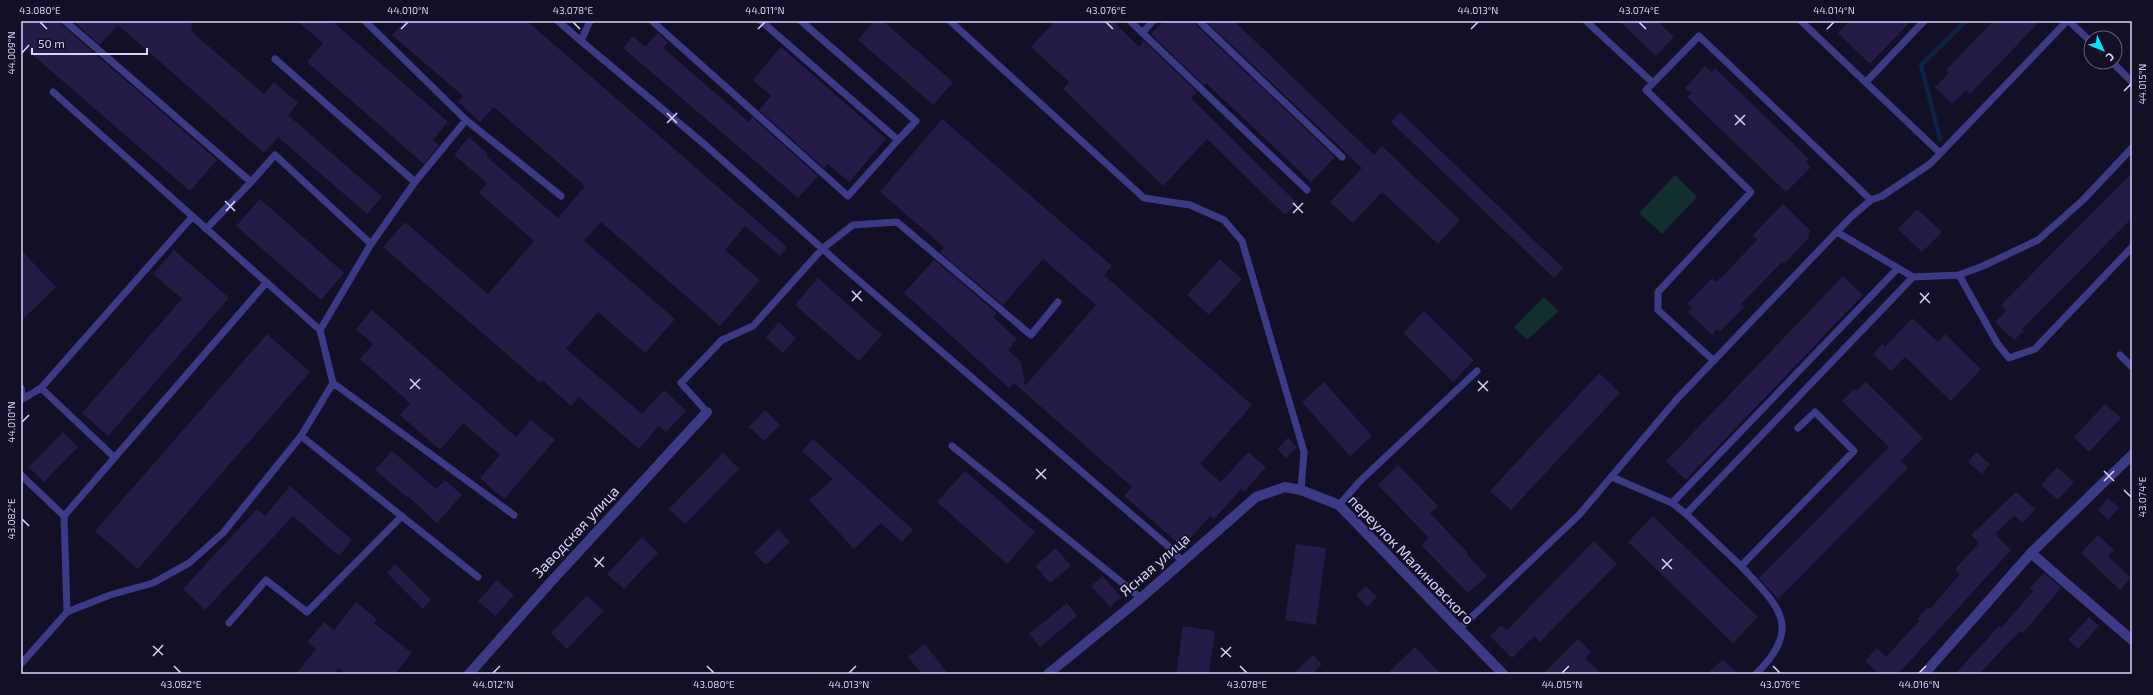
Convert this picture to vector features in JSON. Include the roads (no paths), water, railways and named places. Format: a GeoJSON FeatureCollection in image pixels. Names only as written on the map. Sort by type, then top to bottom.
{"type":"FeatureCollection","features":[{"type":"Feature","properties":{"kind":"street","name":"Заводская улица"},"geometry":{"type":"LineString","coordinates":[[469,674],[548,585],[707,412]]}},
{"type":"Feature","properties":{"kind":"street"},"geometry":{"type":"LineString","coordinates":[[1924,674],[2031,553],[2132,455]]}},
{"type":"Feature","properties":{"kind":"street","name":"переулок Малиновского"},"geometry":{"type":"LineString","coordinates":[[1285,487],[1301,490],[1339,505],[1501,673]]}},
{"type":"Feature","properties":{"kind":"street","name":"Ясная улица"},"geometry":{"type":"LineString","coordinates":[[1048,674],[1141,598],[1256,497],[1285,487]]}},
{"type":"Feature","properties":{"kind":"street"},"geometry":{"type":"LineString","coordinates":[[2031,553],[2132,640]]}},
{"type":"Feature","properties":{"kind":"lane"},"geometry":{"type":"LineString","coordinates":[[65,21],[251,182]]}},
{"type":"Feature","properties":{"kind":"lane"},"geometry":{"type":"LineString","coordinates":[[365,21],[466,120],[561,196]]}},
{"type":"Feature","properties":{"kind":"lane"},"geometry":{"type":"LineString","coordinates":[[558,21],[702,143],[849,272],[1167,545],[1182,561]]}},
{"type":"Feature","properties":{"kind":"lane"},"geometry":{"type":"LineString","coordinates":[[580,41],[590,21]]}},
{"type":"Feature","properties":{"kind":"lane"},"geometry":{"type":"LineString","coordinates":[[652,21],[848,196],[916,121],[801,21]]}},
{"type":"Feature","properties":{"kind":"lane"},"geometry":{"type":"LineString","coordinates":[[761,21],[898,140]]}},
{"type":"Feature","properties":{"kind":"lane"},"geometry":{"type":"LineString","coordinates":[[950,21],[1144,198],[1190,205],[1224,220],[1242,242],[1304,452],[1301,490]]}},
{"type":"Feature","properties":{"kind":"lane"},"geometry":{"type":"LineString","coordinates":[[1130,21],[1307,190]]}},
{"type":"Feature","properties":{"kind":"lane"},"geometry":{"type":"LineString","coordinates":[[1142,32],[1153,21]]}},
{"type":"Feature","properties":{"kind":"lane"},"geometry":{"type":"LineString","coordinates":[[1199,21],[1342,157]]}},
{"type":"Feature","properties":{"kind":"lane"},"geometry":{"type":"LineString","coordinates":[[1586,21],[1653,83]]}},
{"type":"Feature","properties":{"kind":"lane"},"geometry":{"type":"LineString","coordinates":[[1801,21],[1940,153]]}},
{"type":"Feature","properties":{"kind":"lane"},"geometry":{"type":"LineString","coordinates":[[1866,82],[1924,21]]}},
{"type":"Feature","properties":{"kind":"lane"},"geometry":{"type":"LineString","coordinates":[[1458,630],[1579,515],[1677,399],[1837,232],[1871,200],[1882,196],[1930,164],[2068,21],[2083,35]]}},
{"type":"Feature","properties":{"kind":"lane"},"geometry":{"type":"LineString","coordinates":[[1714,361],[1658,310],[1658,292],[1751,192],[1646,90],[1699,36],[1871,200]]}},
{"type":"Feature","properties":{"kind":"lane"},"geometry":{"type":"LineString","coordinates":[[275,59],[415,182]]}},
{"type":"Feature","properties":{"kind":"lane"},"geometry":{"type":"LineString","coordinates":[[2120,70],[2132,82]]}},
{"type":"Feature","properties":{"kind":"lane"},"geometry":{"type":"LineString","coordinates":[[52,92],[320,330],[333,383],[514,514]]}},
{"type":"Feature","properties":{"kind":"lane"},"geometry":{"type":"LineString","coordinates":[[320,330],[371,244],[415,182],[466,120]]}},
{"type":"Feature","properties":{"kind":"lane"},"geometry":{"type":"LineString","coordinates":[[1837,232],[1913,277],[1959,275],[1983,266],[2038,240],[2083,200],[2132,148]]}},
{"type":"Feature","properties":{"kind":"lane"},"geometry":{"type":"LineString","coordinates":[[206,229],[275,155],[371,244]]}},
{"type":"Feature","properties":{"kind":"lane"},"geometry":{"type":"LineString","coordinates":[[21,388],[22,399],[41,388],[192,217]]}},
{"type":"Feature","properties":{"kind":"lane"},"geometry":{"type":"LineString","coordinates":[[707,412],[681,383],[722,340],[753,326],[823,248],[853,225],[897,222],[1030,335],[1058,302]]}},
{"type":"Feature","properties":{"kind":"lane"},"geometry":{"type":"LineString","coordinates":[[1959,275],[1997,343],[2009,358],[2035,349],[2132,246]]}},
{"type":"Feature","properties":{"kind":"lane"},"geometry":{"type":"LineString","coordinates":[[1672,503],[1897,268]]}},
{"type":"Feature","properties":{"kind":"lane"},"geometry":{"type":"LineString","coordinates":[[1686,514],[1913,277]]}},
{"type":"Feature","properties":{"kind":"lane"},"geometry":{"type":"LineString","coordinates":[[67,612],[64,516],[266,283]]}},
{"type":"Feature","properties":{"kind":"lane"},"geometry":{"type":"LineString","coordinates":[[2120,355],[2132,367]]}},
{"type":"Feature","properties":{"kind":"lane"},"geometry":{"type":"LineString","coordinates":[[1339,505],[1360,481],[1477,371]]}},
{"type":"Feature","properties":{"kind":"lane"},"geometry":{"type":"LineString","coordinates":[[21,664],[67,612],[110,595],[153,583],[189,563],[223,533],[301,436],[333,383]]}},
{"type":"Feature","properties":{"kind":"lane"},"geometry":{"type":"LineString","coordinates":[[41,388],[114,457]]}},
{"type":"Feature","properties":{"kind":"lane"},"geometry":{"type":"LineString","coordinates":[[1741,566],[1854,451],[1815,412],[1798,428]]}},
{"type":"Feature","properties":{"kind":"lane"},"geometry":{"type":"LineString","coordinates":[[301,436],[478,577]]}},
{"type":"Feature","properties":{"kind":"lane"},"geometry":{"type":"LineString","coordinates":[[952,446],[1141,598]]}},
{"type":"Feature","properties":{"kind":"lane"},"geometry":{"type":"LineString","coordinates":[[21,475],[64,516]]}},
{"type":"Feature","properties":{"kind":"lane"},"geometry":{"type":"LineString","coordinates":[[1612,477],[1672,503],[1686,514],[1741,566],[1774,602],[1782,617],[1783,633],[1770,660],[1756,674]]}},
{"type":"Feature","properties":{"kind":"lane"},"geometry":{"type":"LineString","coordinates":[[229,623],[266,580],[306,612],[402,516]]}},
{"type":"Feature","properties":{"kind":"waterway"},"geometry":{"type":"LineString","coordinates":[[1940,139],[1921,65],[1966,21]]}}]}
